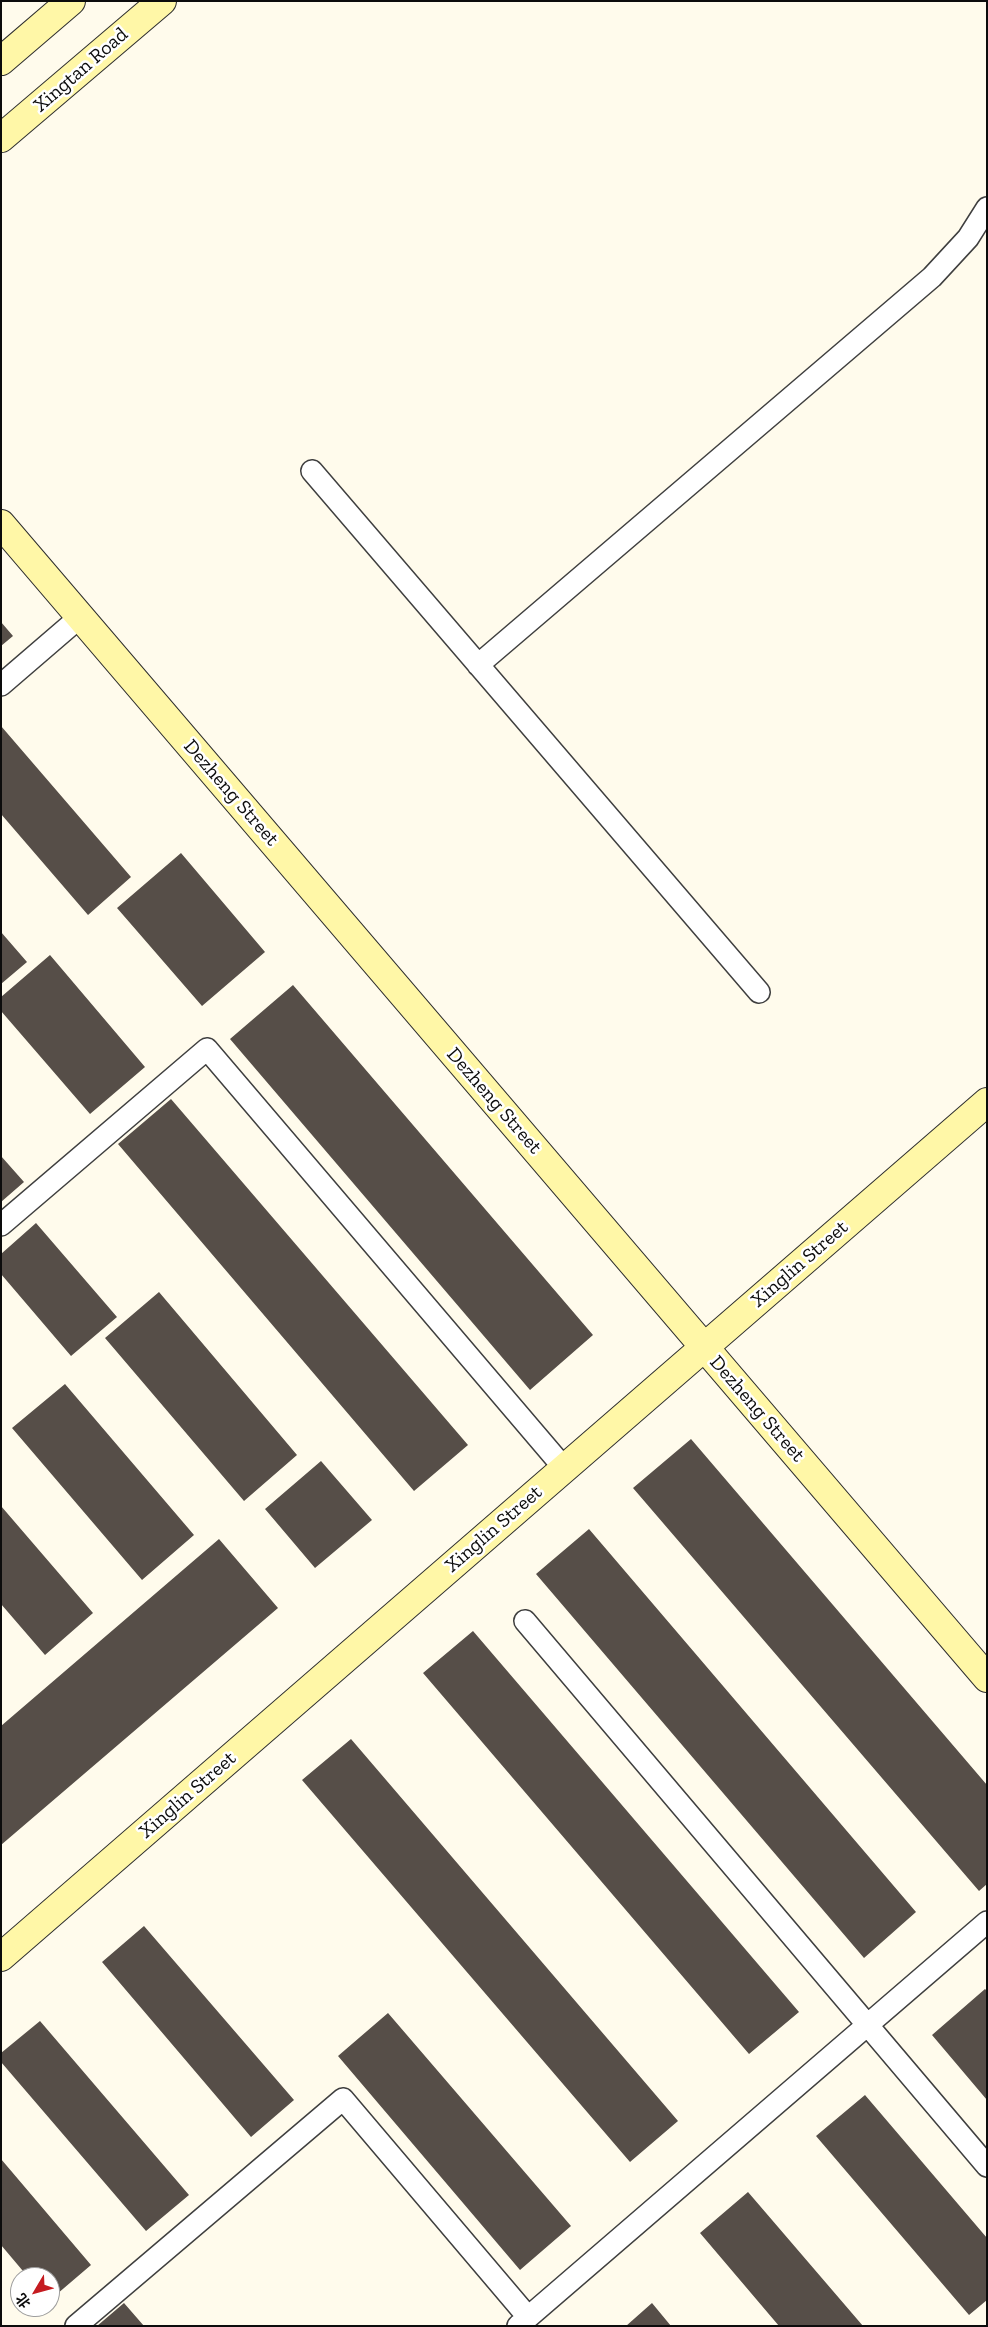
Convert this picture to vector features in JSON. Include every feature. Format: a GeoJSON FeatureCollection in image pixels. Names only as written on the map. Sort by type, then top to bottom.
{"type":"FeatureCollection","features":[{"type":"Feature","properties":{"kind":"street"},"geometry":{"type":"LineString","coordinates":[[1,60],[70,1]]}},
{"type":"Feature","properties":{"kind":"street","name":"Xingtan Road"},"geometry":{"type":"LineString","coordinates":[[1,138],[162,1]]}},
{"type":"Feature","properties":{"kind":"street","name":"Dezheng Street"},"geometry":{"type":"LineString","coordinates":[[1,524],[987,1678]]}},
{"type":"Feature","properties":{"kind":"street","name":"Xinglin Street"},"geometry":{"type":"LineString","coordinates":[[1,1957],[987,1102]]}},
{"type":"Feature","properties":{"kind":"lane"},"geometry":{"type":"LineString","coordinates":[[478,665],[932,277],[968,238],[987,208]]}},
{"type":"Feature","properties":{"kind":"lane"},"geometry":{"type":"LineString","coordinates":[[312,472],[759,992]]}},
{"type":"Feature","properties":{"kind":"lane"},"geometry":{"type":"LineString","coordinates":[[1,685],[80,617]]}},
{"type":"Feature","properties":{"kind":"lane"},"geometry":{"type":"LineString","coordinates":[[1,1225],[207,1049],[564,1468]]}},
{"type":"Feature","properties":{"kind":"lane"},"geometry":{"type":"LineString","coordinates":[[525,1621],[987,2166]]}},
{"type":"Feature","properties":{"kind":"lane"},"geometry":{"type":"LineString","coordinates":[[76,2326],[343,2099],[523,2321],[987,1922]]}},
{"type":"Feature","properties":{"kind":"building"},"geometry":{"type":"Polygon","coordinates":[[[1,622],[13,636],[1,646],[1,622]]]}},
{"type":"Feature","properties":{"kind":"building"},"geometry":{"type":"Polygon","coordinates":[[[1,726],[131,877],[88,915],[1,814],[1,726]]]}},
{"type":"Feature","properties":{"kind":"building"},"geometry":{"type":"Polygon","coordinates":[[[181,853],[265,952],[202,1006],[117,908],[181,853]]]}},
{"type":"Feature","properties":{"kind":"building"},"geometry":{"type":"Polygon","coordinates":[[[1,932],[27,962],[1,984],[1,932]]]}},
{"type":"Feature","properties":{"kind":"building"},"geometry":{"type":"Polygon","coordinates":[[[50,955],[145,1067],[90,1114],[1,1011],[1,997],[50,955]]]}},
{"type":"Feature","properties":{"kind":"building"},"geometry":{"type":"Polygon","coordinates":[[[293,985],[593,1335],[530,1390],[230,1039],[293,985]]]}},
{"type":"Feature","properties":{"kind":"building"},"geometry":{"type":"Polygon","coordinates":[[[171,1099],[468,1445],[414,1491],[118,1144],[171,1099]]]}},
{"type":"Feature","properties":{"kind":"building"},"geometry":{"type":"Polygon","coordinates":[[[1,1156],[24,1182],[1,1202],[1,1156]]]}},
{"type":"Feature","properties":{"kind":"building"},"geometry":{"type":"Polygon","coordinates":[[[36,1223],[117,1317],[71,1356],[1,1274],[1,1254],[36,1223]]]}},
{"type":"Feature","properties":{"kind":"building"},"geometry":{"type":"Polygon","coordinates":[[[159,1292],[297,1455],[244,1501],[105,1338],[159,1292]]]}},
{"type":"Feature","properties":{"kind":"building"},"geometry":{"type":"Polygon","coordinates":[[[65,1384],[194,1535],[142,1580],[12,1428],[65,1384]]]}},
{"type":"Feature","properties":{"kind":"building"},"geometry":{"type":"Polygon","coordinates":[[[691,1439],[987,1785],[987,1884],[979,1891],[633,1488],[691,1439]]]}},
{"type":"Feature","properties":{"kind":"building"},"geometry":{"type":"Polygon","coordinates":[[[321,1461],[372,1520],[315,1568],[265,1509],[321,1461]]]}},
{"type":"Feature","properties":{"kind":"building"},"geometry":{"type":"Polygon","coordinates":[[[1,1506],[93,1613],[45,1655],[1,1604],[1,1506]]]}},
{"type":"Feature","properties":{"kind":"building"},"geometry":{"type":"Polygon","coordinates":[[[589,1529],[916,1912],[864,1958],[536,1574],[589,1529]]]}},
{"type":"Feature","properties":{"kind":"building"},"geometry":{"type":"Polygon","coordinates":[[[219,1539],[278,1608],[1,1845],[1,1726],[219,1539]]]}},
{"type":"Feature","properties":{"kind":"building"},"geometry":{"type":"Polygon","coordinates":[[[473,1631],[799,2012],[749,2054],[423,1673],[473,1631]]]}},
{"type":"Feature","properties":{"kind":"building"},"geometry":{"type":"Polygon","coordinates":[[[351,1739],[678,2121],[630,2162],[302,1780],[351,1739]]]}},
{"type":"Feature","properties":{"kind":"building"},"geometry":{"type":"Polygon","coordinates":[[[144,1926],[294,2100],[251,2137],[102,1962],[144,1926]]]}},
{"type":"Feature","properties":{"kind":"building"},"geometry":{"type":"Polygon","coordinates":[[[985,1989],[987,1991],[987,2100],[932,2035],[985,1989]]]}},
{"type":"Feature","properties":{"kind":"building"},"geometry":{"type":"Polygon","coordinates":[[[388,2013],[571,2226],[520,2270],[338,2056],[388,2013]]]}},
{"type":"Feature","properties":{"kind":"building"},"geometry":{"type":"Polygon","coordinates":[[[40,2021],[189,2195],[146,2231],[1,2062],[1,2053],[40,2021]]]}},
{"type":"Feature","properties":{"kind":"building"},"geometry":{"type":"Polygon","coordinates":[[[865,2095],[987,2238],[987,2300],[969,2315],[816,2136],[865,2095]]]}},
{"type":"Feature","properties":{"kind":"building"},"geometry":{"type":"Polygon","coordinates":[[[1,2159],[91,2265],[60,2291],[60,2267],[20,2267],[1,2245],[1,2159]]]}},
{"type":"Feature","properties":{"kind":"building"},"geometry":{"type":"Polygon","coordinates":[[[748,2192],[863,2326],[779,2326],[700,2233],[748,2192]]]}},
{"type":"Feature","properties":{"kind":"building"},"geometry":{"type":"Polygon","coordinates":[[[124,2303],[144,2326],[97,2326],[124,2303]]]}},
{"type":"Feature","properties":{"kind":"building"},"geometry":{"type":"Polygon","coordinates":[[[652,2303],[671,2326],[626,2326],[652,2303]]]}}]}
